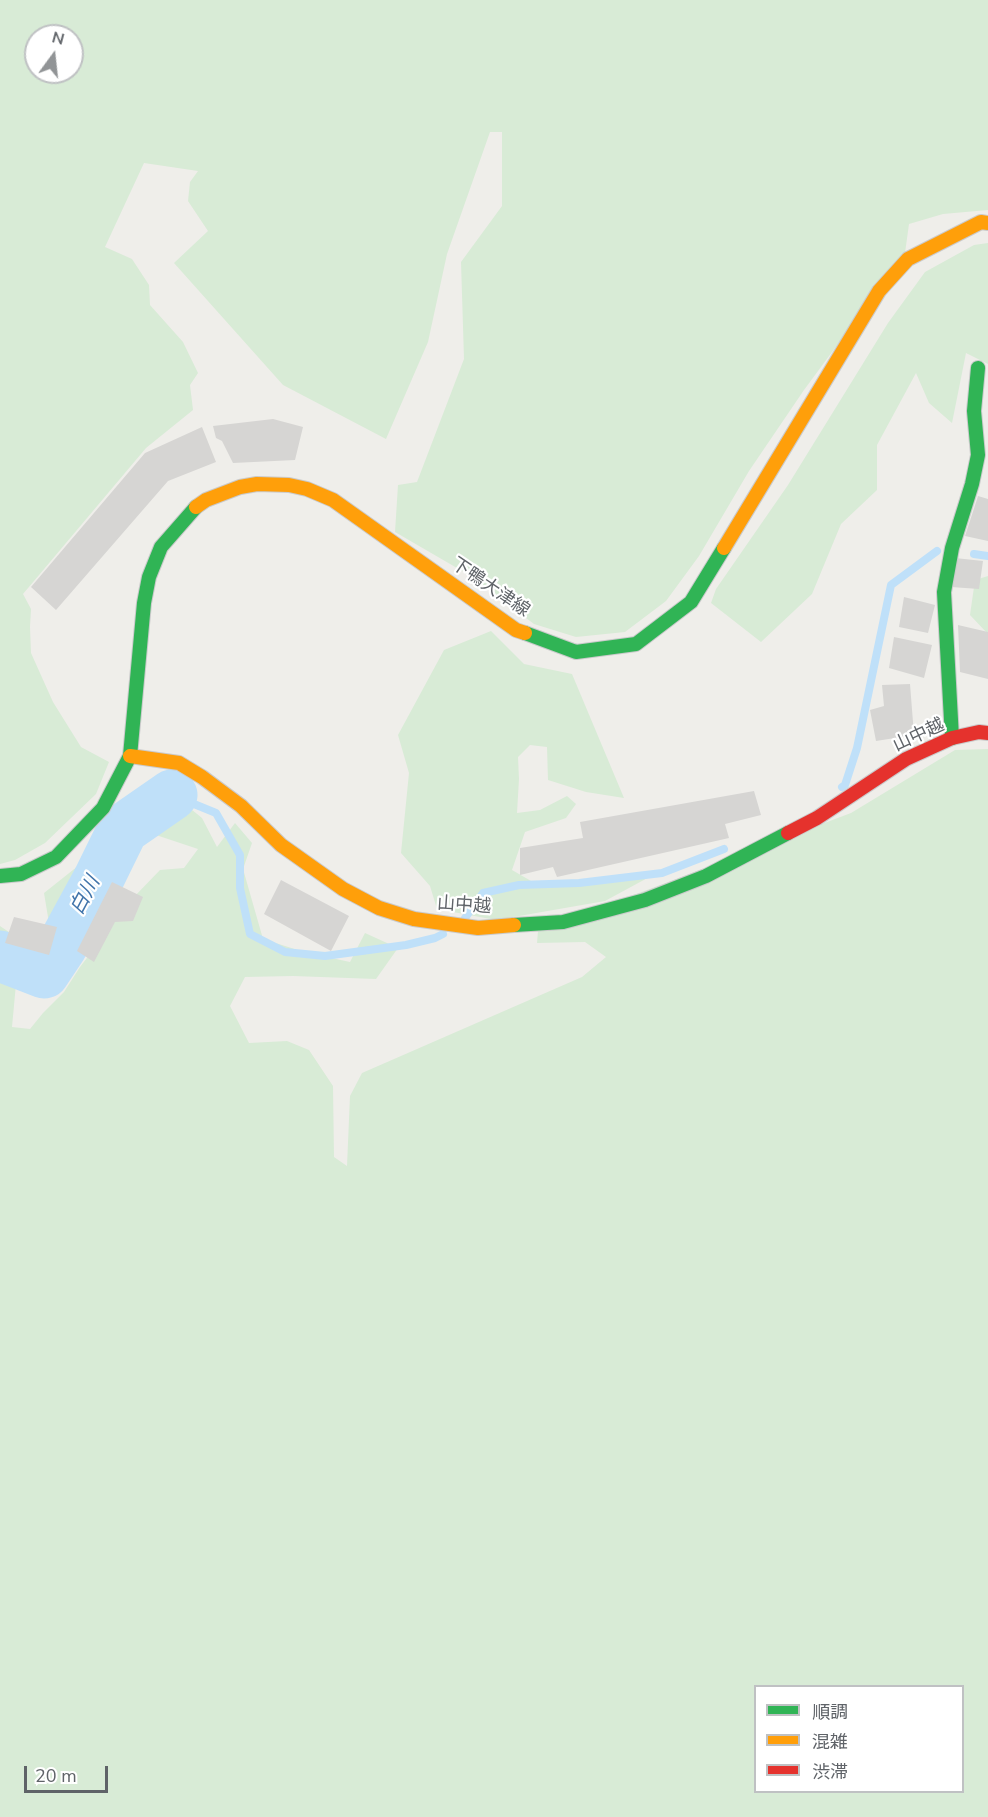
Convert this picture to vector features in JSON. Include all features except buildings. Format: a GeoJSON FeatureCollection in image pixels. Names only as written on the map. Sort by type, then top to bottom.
{"type":"FeatureCollection","features":[{"type":"Feature","properties":{"kind":"main road","name":"下鴨大津線"},"geometry":{"type":"LineString","coordinates":[[130,756],[144,603],[149,577],[161,547],[193,509],[206,500],[257,484],[281,484],[307,489],[333,500],[516,630],[576,652],[636,644],[691,602],[879,291],[908,259],[981,222],[988,223]]}},
{"type":"Feature","properties":{"kind":"main road"},"geometry":{"type":"LineString","coordinates":[[952,738],[944,591],[952,549],[972,484],[978,455],[974,411],[978,368]]}},
{"type":"Feature","properties":{"kind":"main road","name":"山中越"},"geometry":{"type":"LineString","coordinates":[[130,756],[179,763],[202,777],[241,806],[280,844],[343,889],[379,908],[414,919],[478,928],[563,922],[645,900],[706,876],[817,818],[906,759],[952,738],[979,732],[988,733]]}},
{"type":"Feature","properties":{"kind":"main road"},"geometry":{"type":"LineString","coordinates":[[0,876],[21,874],[56,857],[100,814],[130,756]]}},
{"type":"Feature","properties":{"kind":"green space"},"geometry":{"type":"Polygon","coordinates":[[[0,0],[988,0],[988,210],[943,214],[909,224],[905,253],[804,390],[749,471],[699,556],[666,601],[625,632],[576,637],[534,624],[469,575],[395,532],[398,485],[417,482],[464,359],[461,262],[502,206],[502,132],[490,132],[447,254],[428,342],[386,439],[283,385],[174,263],[208,231],[188,201],[190,182],[198,171],[144,163],[105,247],[132,259],[149,285],[150,305],[183,342],[198,373],[190,385],[193,410],[146,448],[23,594],[31,609],[31,653],[53,702],[81,747],[109,762],[96,794],[45,843],[15,860],[0,864],[0,0]]]}},
{"type":"Feature","properties":{"kind":"green space"},"geometry":{"type":"Polygon","coordinates":[[[988,243],[988,364],[966,353],[952,423],[929,403],[916,373],[877,445],[877,490],[841,524],[812,594],[761,642],[711,603],[716,589],[788,485],[888,323],[925,272],[974,245],[988,243]]]}},
{"type":"Feature","properties":{"kind":"green space"},"geometry":{"type":"Polygon","coordinates":[[[988,576],[987,633],[970,615],[975,580],[988,576]]]}},
{"type":"Feature","properties":{"kind":"green space"},"geometry":{"type":"Polygon","coordinates":[[[491,631],[524,664],[572,674],[624,798],[586,792],[548,780],[547,747],[530,745],[518,757],[517,813],[540,810],[567,796],[576,804],[566,818],[525,832],[512,870],[538,885],[556,886],[610,878],[653,875],[605,901],[496,920],[437,909],[430,886],[401,853],[409,773],[398,735],[444,650],[491,631]]]}},
{"type":"Feature","properties":{"kind":"green space"},"geometry":{"type":"Polygon","coordinates":[[[988,749],[988,1817],[0,1817],[0,926],[37,951],[32,969],[16,984],[12,1027],[30,1029],[64,992],[80,967],[132,899],[160,870],[184,868],[198,849],[156,835],[138,842],[93,878],[70,945],[53,947],[44,893],[78,866],[149,786],[184,789],[196,795],[186,805],[202,818],[217,847],[235,823],[252,843],[243,869],[263,939],[304,952],[350,962],[365,933],[398,948],[376,979],[245,977],[230,1006],[249,1043],[287,1041],[309,1050],[333,1086],[334,1157],[347,1166],[350,1096],[362,1073],[582,977],[606,957],[585,942],[537,943],[538,931],[851,813],[955,750],[988,749]]]}},
{"type":"Feature","properties":{"kind":"waterway"},"geometry":{"type":"LineString","coordinates":[[842,787],[845,785],[857,748],[891,585],[937,551]]}},
{"type":"Feature","properties":{"kind":"waterway"},"geometry":{"type":"LineString","coordinates":[[974,554],[988,556]]}},
{"type":"Feature","properties":{"kind":"waterway"},"geometry":{"type":"LineString","coordinates":[[172,795],[216,813],[240,855],[240,888],[250,934],[285,952],[325,956],[406,945],[443,934]]}},
{"type":"Feature","properties":{"kind":"waterway","name":"白川"},"geometry":{"type":"LineString","coordinates":[[0,956],[44,973],[62,946],[123,829],[172,795]]}},
{"type":"Feature","properties":{"kind":"waterway"},"geometry":{"type":"LineString","coordinates":[[465,918],[483,893],[519,885],[579,883],[662,873],[724,849]]}},
{"type":"Feature","properties":{"kind":"traffic: fast"},"geometry":{"type":"LineString","coordinates":[[952,738],[944,592],[952,548],[972,484],[978,455],[974,411],[978,368]]}},
{"type":"Feature","properties":{"kind":"traffic: fast"},"geometry":{"type":"LineString","coordinates":[[0,876],[21,874],[56,857],[103,808],[130,756],[144,603],[149,577],[161,547],[196,507]]}},
{"type":"Feature","properties":{"kind":"traffic: fast"},"geometry":{"type":"LineString","coordinates":[[525,633],[576,652],[636,644],[691,602],[724,548]]}},
{"type":"Feature","properties":{"kind":"traffic: fast"},"geometry":{"type":"LineString","coordinates":[[514,925],[563,922],[645,900],[706,876],[788,833]]}},
{"type":"Feature","properties":{"kind":"traffic: slow"},"geometry":{"type":"LineString","coordinates":[[724,548],[879,291],[908,259],[981,222],[988,223]]}},
{"type":"Feature","properties":{"kind":"traffic: slow"},"geometry":{"type":"LineString","coordinates":[[196,507],[206,500],[240,487],[257,484],[289,485],[307,489],[333,500],[516,630],[525,633]]}},
{"type":"Feature","properties":{"kind":"traffic: slow"},"geometry":{"type":"LineString","coordinates":[[130,756],[179,763],[202,777],[241,806],[281,845],[343,889],[379,908],[414,919],[478,928],[514,925]]}},
{"type":"Feature","properties":{"kind":"traffic: jam"},"geometry":{"type":"LineString","coordinates":[[788,833],[817,818],[906,759],[952,738],[979,732],[988,733]]}}]}
